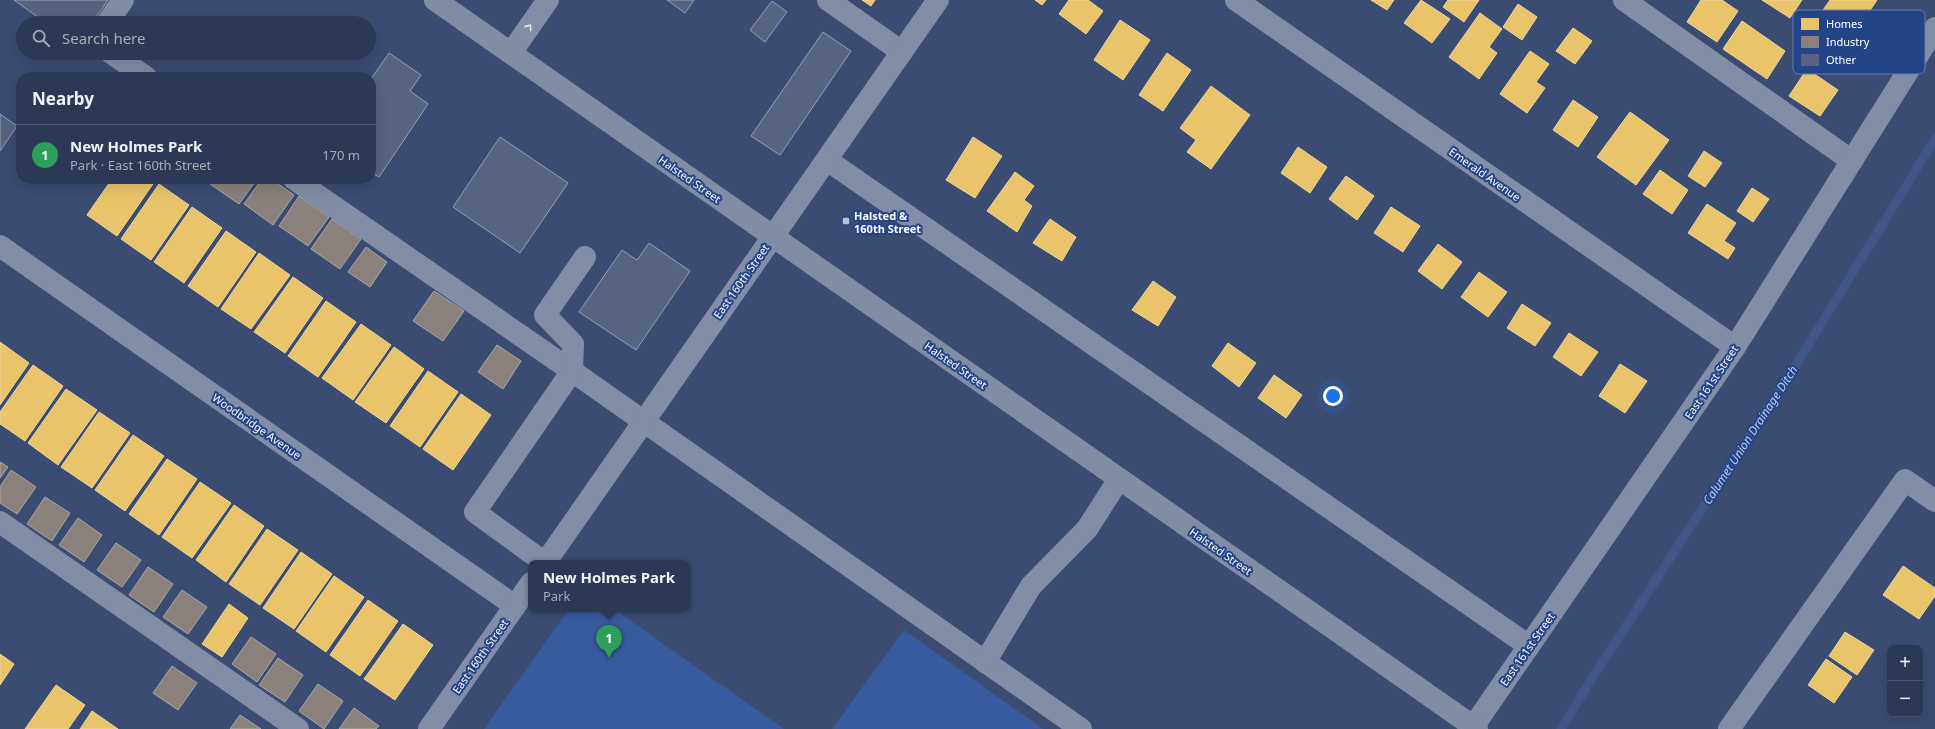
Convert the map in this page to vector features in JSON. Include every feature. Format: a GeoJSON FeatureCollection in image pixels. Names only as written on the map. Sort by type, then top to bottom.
{"type":"FeatureCollection","features":[{"type":"Feature","properties":{"kind":"main road","name":"Halsted Street"},"geometry":{"type":"LineString","coordinates":[[435,0],[1475,728]]}},
{"type":"Feature","properties":{"kind":"street"},"geometry":{"type":"LineString","coordinates":[[112,16],[123,0]]}},
{"type":"Feature","properties":{"kind":"street"},"geometry":{"type":"LineString","coordinates":[[511,53],[548,0]]}},
{"type":"Feature","properties":{"kind":"street"},"geometry":{"type":"LineString","coordinates":[[828,0],[902,52]]}},
{"type":"Feature","properties":{"kind":"street","name":"East 160th Street"},"geometry":{"type":"LineString","coordinates":[[547,560],[938,0]]}},
{"type":"Feature","properties":{"kind":"street","name":"Emerald Avenue"},"geometry":{"type":"LineString","coordinates":[[1236,0],[1735,347]]}},
{"type":"Feature","properties":{"kind":"street"},"geometry":{"type":"LineString","coordinates":[[1624,0],[1852,161]]}},
{"type":"Feature","properties":{"kind":"street","name":"East 161st Street"},"geometry":{"type":"LineString","coordinates":[[1925,44],[1935,28]]}},
{"type":"Feature","properties":{"kind":"street"},"geometry":{"type":"LineString","coordinates":[[121,60],[139,72]]}},
{"type":"Feature","properties":{"kind":"street","name":"East 161st Street"},"geometry":{"type":"LineString","coordinates":[[1475,728],[1529,646],[1735,347],[1906,74]]}},
{"type":"Feature","properties":{"kind":"street"},"geometry":{"type":"LineString","coordinates":[[827,160],[1529,646]]}},
{"type":"Feature","properties":{"kind":"street"},"geometry":{"type":"LineString","coordinates":[[301,184],[572,370],[1081,729]]}},
{"type":"Feature","properties":{"kind":"street","name":"Woodbridge Avenue"},"geometry":{"type":"LineString","coordinates":[[0,246],[515,606]]}},
{"type":"Feature","properties":{"kind":"street"},"geometry":{"type":"LineString","coordinates":[[541,560],[475,512],[572,370],[573,344],[546,315],[585,257]]}},
{"type":"Feature","properties":{"kind":"street"},"geometry":{"type":"LineString","coordinates":[[985,662],[1031,586],[1087,529],[1119,479]]}},
{"type":"Feature","properties":{"kind":"street"},"geometry":{"type":"LineString","coordinates":[[1729,729],[1905,480],[1935,501]]}},
{"type":"Feature","properties":{"kind":"street"},"geometry":{"type":"LineString","coordinates":[[0,522],[298,729]]}},
{"type":"Feature","properties":{"kind":"street","name":"East 160th Street"},"geometry":{"type":"LineString","coordinates":[[429,729],[528,587]]}},
{"type":"Feature","properties":{"kind":"shaded area"},"geometry":{"type":"Polygon","coordinates":[[[567,612],[618,612],[784,729],[484,729],[567,612]]]}},
{"type":"Feature","properties":{"kind":"shaded area"},"geometry":{"type":"Polygon","coordinates":[[[904,630],[1043,729],[832,729],[904,630]]]}},
{"type":"Feature","properties":{"kind":"building: Homes"},"geometry":{"type":"Polygon","coordinates":[[[862,0],[875,0],[871,6],[862,0]]]}},
{"type":"Feature","properties":{"kind":"building: Homes"},"geometry":{"type":"Polygon","coordinates":[[[1035,0],[1046,0],[1042,5],[1035,0]]]}},
{"type":"Feature","properties":{"kind":"building: Homes"},"geometry":{"type":"Polygon","coordinates":[[[1069,0],[1088,0],[1103,11],[1086,34],[1059,14],[1069,0]]]}},
{"type":"Feature","properties":{"kind":"building: Homes"},"geometry":{"type":"Polygon","coordinates":[[[1371,0],[1394,0],[1387,10],[1371,0]]]}},
{"type":"Feature","properties":{"kind":"building: Homes"},"geometry":{"type":"Polygon","coordinates":[[[1421,0],[1450,19],[1432,43],[1404,23],[1421,0]]]}},
{"type":"Feature","properties":{"kind":"building: Homes"},"geometry":{"type":"Polygon","coordinates":[[[1448,0],[1479,0],[1464,22],[1443,7],[1448,0]]]}},
{"type":"Feature","properties":{"kind":"building: Homes"},"geometry":{"type":"Polygon","coordinates":[[[1701,0],[1722,0],[1738,11],[1717,42],[1687,22],[1701,0]]]}},
{"type":"Feature","properties":{"kind":"building: Homes"},"geometry":{"type":"Polygon","coordinates":[[[1762,0],[1802,0],[1795,10],[1793,10],[1793,14],[1790,18],[1762,0]]]}},
{"type":"Feature","properties":{"kind":"building: Homes"},"geometry":{"type":"Polygon","coordinates":[[[1830,0],[1877,0],[1870,10],[1823,10],[1830,0]]]}},
{"type":"Feature","properties":{"kind":"building: Homes"},"geometry":{"type":"Polygon","coordinates":[[[1518,4],[1537,17],[1522,40],[1503,27],[1518,4]]]}},
{"type":"Feature","properties":{"kind":"building: Homes"},"geometry":{"type":"Polygon","coordinates":[[[1480,13],[1502,29],[1489,47],[1497,53],[1479,79],[1449,57],[1480,13]]]}},
{"type":"Feature","properties":{"kind":"building: Homes"},"geometry":{"type":"Polygon","coordinates":[[[1120,20],[1150,40],[1123,80],[1094,60],[1120,20]]]}},
{"type":"Feature","properties":{"kind":"building: Homes"},"geometry":{"type":"Polygon","coordinates":[[[1742,21],[1785,51],[1767,79],[1723,49],[1742,21]]]}},
{"type":"Feature","properties":{"kind":"building: Homes"},"geometry":{"type":"Polygon","coordinates":[[[1573,28],[1592,41],[1575,64],[1556,51],[1573,28]]]}},
{"type":"Feature","properties":{"kind":"building: Homes"},"geometry":{"type":"Polygon","coordinates":[[[1530,51],[1549,64],[1536,82],[1545,88],[1527,113],[1500,94],[1530,51]]]}},
{"type":"Feature","properties":{"kind":"building: Homes"},"geometry":{"type":"Polygon","coordinates":[[[1167,53],[1191,70],[1163,111],[1139,95],[1167,53]]]}},
{"type":"Feature","properties":{"kind":"building: Homes"},"geometry":{"type":"Polygon","coordinates":[[[1804,74],[1814,74],[1838,90],[1820,116],[1789,96],[1804,74]]]}},
{"type":"Feature","properties":{"kind":"building: Homes"},"geometry":{"type":"Polygon","coordinates":[[[1211,86],[1250,115],[1211,169],[1187,152],[1196,140],[1180,128],[1211,86]]]}},
{"type":"Feature","properties":{"kind":"building: Homes"},"geometry":{"type":"Polygon","coordinates":[[[1573,100],[1598,117],[1578,147],[1553,130],[1573,100]]]}},
{"type":"Feature","properties":{"kind":"building: Homes"},"geometry":{"type":"Polygon","coordinates":[[[1630,112],[1669,140],[1636,185],[1597,157],[1630,112]]]}},
{"type":"Feature","properties":{"kind":"building: Homes"},"geometry":{"type":"Polygon","coordinates":[[[973,137],[1002,156],[975,198],[946,180],[973,137]]]}},
{"type":"Feature","properties":{"kind":"building: Homes"},"geometry":{"type":"Polygon","coordinates":[[[1298,147],[1327,167],[1310,193],[1281,173],[1298,147]]]}},
{"type":"Feature","properties":{"kind":"building: Homes"},"geometry":{"type":"Polygon","coordinates":[[[1704,151],[1722,163],[1705,187],[1688,176],[1704,151]]]}},
{"type":"Feature","properties":{"kind":"building: Homes"},"geometry":{"type":"Polygon","coordinates":[[[1660,170],[1688,190],[1672,214],[1643,194],[1660,170]]]}},
{"type":"Feature","properties":{"kind":"building: Homes"},"geometry":{"type":"Polygon","coordinates":[[[1015,172],[1034,186],[1024,200],[1032,206],[1017,232],[987,211],[1015,172]]]}},
{"type":"Feature","properties":{"kind":"building: Homes"},"geometry":{"type":"Polygon","coordinates":[[[1346,176],[1374,196],[1357,220],[1329,199],[1346,176]]]}},
{"type":"Feature","properties":{"kind":"building: Homes"},"geometry":{"type":"Polygon","coordinates":[[[109,184],[153,184],[117,236],[87,215],[109,184]]]}},
{"type":"Feature","properties":{"kind":"building: Homes"},"geometry":{"type":"Polygon","coordinates":[[[159,184],[189,205],[151,260],[121,239],[159,184]]]}},
{"type":"Feature","properties":{"kind":"building: Homes"},"geometry":{"type":"Polygon","coordinates":[[[1752,188],[1769,199],[1753,222],[1737,211],[1752,188]]]}},
{"type":"Feature","properties":{"kind":"building: Homes"},"geometry":{"type":"Polygon","coordinates":[[[1707,204],[1736,223],[1724,241],[1735,248],[1728,259],[1688,233],[1707,204]]]}},
{"type":"Feature","properties":{"kind":"building: Homes"},"geometry":{"type":"Polygon","coordinates":[[[192,207],[222,228],[184,283],[154,262],[192,207]]]}},
{"type":"Feature","properties":{"kind":"building: Homes"},"geometry":{"type":"Polygon","coordinates":[[[1391,207],[1420,226],[1403,252],[1374,233],[1391,207]]]}},
{"type":"Feature","properties":{"kind":"building: Homes"},"geometry":{"type":"Polygon","coordinates":[[[1050,219],[1076,237],[1062,261],[1033,243],[1050,219]]]}},
{"type":"Feature","properties":{"kind":"building: Homes"},"geometry":{"type":"Polygon","coordinates":[[[226,231],[256,252],[218,307],[188,286],[226,231]]]}},
{"type":"Feature","properties":{"kind":"building: Homes"},"geometry":{"type":"Polygon","coordinates":[[[1438,244],[1462,262],[1442,289],[1418,271],[1438,244]]]}},
{"type":"Feature","properties":{"kind":"building: Homes"},"geometry":{"type":"Polygon","coordinates":[[[259,253],[290,275],[251,329],[221,309],[259,253]]]}},
{"type":"Feature","properties":{"kind":"building: Homes"},"geometry":{"type":"Polygon","coordinates":[[[1479,272],[1507,292],[1488,317],[1461,297],[1479,272]]]}},
{"type":"Feature","properties":{"kind":"building: Homes"},"geometry":{"type":"Polygon","coordinates":[[[293,277],[323,298],[285,353],[254,332],[293,277]]]}},
{"type":"Feature","properties":{"kind":"building: Homes"},"geometry":{"type":"Polygon","coordinates":[[[1153,281],[1176,297],[1158,326],[1132,310],[1153,281]]]}},
{"type":"Feature","properties":{"kind":"building: Homes"},"geometry":{"type":"Polygon","coordinates":[[[326,301],[356,322],[318,377],[288,356],[326,301]]]}},
{"type":"Feature","properties":{"kind":"building: Homes"},"geometry":{"type":"Polygon","coordinates":[[[1522,304],[1551,323],[1535,346],[1507,328],[1522,304]]]}},
{"type":"Feature","properties":{"kind":"building: Homes"},"geometry":{"type":"Polygon","coordinates":[[[361,324],[391,345],[353,400],[322,378],[361,324]]]}},
{"type":"Feature","properties":{"kind":"building: Homes"},"geometry":{"type":"Polygon","coordinates":[[[1569,333],[1598,352],[1581,376],[1553,357],[1569,333]]]}},
{"type":"Feature","properties":{"kind":"building: Homes"},"geometry":{"type":"Polygon","coordinates":[[[0,342],[29,363],[0,405],[0,342]]]}},
{"type":"Feature","properties":{"kind":"building: Homes"},"geometry":{"type":"Polygon","coordinates":[[[1228,343],[1256,363],[1239,387],[1212,366],[1228,343]]]}},
{"type":"Feature","properties":{"kind":"building: Homes"},"geometry":{"type":"Polygon","coordinates":[[[394,347],[424,369],[386,423],[355,402],[394,347]]]}},
{"type":"Feature","properties":{"kind":"building: Homes"},"geometry":{"type":"Polygon","coordinates":[[[1620,364],[1647,381],[1625,413],[1599,396],[1620,364]]]}},
{"type":"Feature","properties":{"kind":"building: Homes"},"geometry":{"type":"Polygon","coordinates":[[[33,365],[63,386],[25,441],[0,424],[0,412],[33,365]]]}},
{"type":"Feature","properties":{"kind":"building: Homes"},"geometry":{"type":"Polygon","coordinates":[[[428,371],[458,392],[420,447],[390,426],[428,371]]]}},
{"type":"Feature","properties":{"kind":"building: Homes"},"geometry":{"type":"Polygon","coordinates":[[[1274,375],[1302,395],[1286,418],[1258,398],[1274,375]]]}},
{"type":"Feature","properties":{"kind":"building: Homes"},"geometry":{"type":"Polygon","coordinates":[[[66,389],[97,410],[58,465],[28,443],[66,389]]]}},
{"type":"Feature","properties":{"kind":"building: Homes"},"geometry":{"type":"Polygon","coordinates":[[[461,394],[491,415],[453,470],[423,449],[461,394]]]}},
{"type":"Feature","properties":{"kind":"building: Homes"},"geometry":{"type":"Polygon","coordinates":[[[99,412],[130,433],[92,488],[61,467],[99,412]]]}},
{"type":"Feature","properties":{"kind":"building: Homes"},"geometry":{"type":"Polygon","coordinates":[[[133,435],[164,456],[125,511],[95,490],[133,435]]]}},
{"type":"Feature","properties":{"kind":"building: Homes"},"geometry":{"type":"Polygon","coordinates":[[[167,459],[197,479],[159,535],[129,514],[167,459]]]}},
{"type":"Feature","properties":{"kind":"building: Homes"},"geometry":{"type":"Polygon","coordinates":[[[200,482],[231,503],[192,558],[162,537],[200,482]]]}},
{"type":"Feature","properties":{"kind":"building: Homes"},"geometry":{"type":"Polygon","coordinates":[[[234,505],[264,526],[226,582],[196,560],[234,505]]]}},
{"type":"Feature","properties":{"kind":"building: Homes"},"geometry":{"type":"Polygon","coordinates":[[[267,529],[298,550],[260,605],[229,584],[267,529]]]}},
{"type":"Feature","properties":{"kind":"building: Homes"},"geometry":{"type":"Polygon","coordinates":[[[301,552],[332,574],[294,629],[263,608],[301,552]]]}},
{"type":"Feature","properties":{"kind":"building: Homes"},"geometry":{"type":"Polygon","coordinates":[[[1903,566],[1935,588],[1935,596],[1919,619],[1883,595],[1903,566]]]}},
{"type":"Feature","properties":{"kind":"building: Homes"},"geometry":{"type":"Polygon","coordinates":[[[334,576],[364,597],[326,652],[296,631],[334,576]]]}},
{"type":"Feature","properties":{"kind":"building: Homes"},"geometry":{"type":"Polygon","coordinates":[[[368,600],[398,621],[360,676],[330,655],[368,600]]]}},
{"type":"Feature","properties":{"kind":"building: Homes"},"geometry":{"type":"Polygon","coordinates":[[[229,604],[248,618],[222,657],[202,644],[229,604]]]}},
{"type":"Feature","properties":{"kind":"building: Homes"},"geometry":{"type":"Polygon","coordinates":[[[403,624],[433,645],[395,700],[364,679],[403,624]]]}},
{"type":"Feature","properties":{"kind":"building: Homes"},"geometry":{"type":"Polygon","coordinates":[[[1845,632],[1874,650],[1857,675],[1829,656],[1845,632]]]}},
{"type":"Feature","properties":{"kind":"building: Homes"},"geometry":{"type":"Polygon","coordinates":[[[0,654],[14,664],[0,685],[0,654]]]}},
{"type":"Feature","properties":{"kind":"building: Homes"},"geometry":{"type":"Polygon","coordinates":[[[1826,659],[1852,677],[1834,703],[1808,685],[1826,659]]]}},
{"type":"Feature","properties":{"kind":"building: Homes"},"geometry":{"type":"Polygon","coordinates":[[[56,685],[85,705],[68,729],[25,729],[56,685]]]}},
{"type":"Feature","properties":{"kind":"building: Homes"},"geometry":{"type":"Polygon","coordinates":[[[92,711],[118,729],[80,729],[92,711]]]}},
{"type":"Feature","properties":{"kind":"building: Industry"},"geometry":{"type":"Polygon","coordinates":[[[210,184],[253,184],[239,204],[210,184]]]}},
{"type":"Feature","properties":{"kind":"building: Industry"},"geometry":{"type":"Polygon","coordinates":[[[258,184],[278,184],[294,195],[273,225],[244,204],[258,184]]]}},
{"type":"Feature","properties":{"kind":"building: Industry"},"geometry":{"type":"Polygon","coordinates":[[[299,196],[329,217],[308,246],[279,226],[299,196]]]}},
{"type":"Feature","properties":{"kind":"building: Industry"},"geometry":{"type":"Polygon","coordinates":[[[332,219],[361,239],[340,269],[311,249],[332,219]]]}},
{"type":"Feature","properties":{"kind":"building: Industry"},"geometry":{"type":"Polygon","coordinates":[[[366,247],[387,262],[370,287],[348,272],[366,247]]]}},
{"type":"Feature","properties":{"kind":"building: Industry"},"geometry":{"type":"Polygon","coordinates":[[[434,291],[464,311],[443,341],[413,321],[434,291]]]}},
{"type":"Feature","properties":{"kind":"building: Industry"},"geometry":{"type":"Polygon","coordinates":[[[497,345],[521,361],[503,389],[478,372],[497,345]]]}},
{"type":"Feature","properties":{"kind":"building: Industry"},"geometry":{"type":"Polygon","coordinates":[[[0,462],[8,467],[0,478],[0,462]]]}},
{"type":"Feature","properties":{"kind":"building: Industry"},"geometry":{"type":"Polygon","coordinates":[[[11,470],[36,487],[17,514],[0,503],[0,487],[11,470]]]}},
{"type":"Feature","properties":{"kind":"building: Industry"},"geometry":{"type":"Polygon","coordinates":[[[45,497],[70,513],[52,541],[27,524],[45,497]]]}},
{"type":"Feature","properties":{"kind":"building: Industry"},"geometry":{"type":"Polygon","coordinates":[[[78,518],[102,535],[84,562],[59,545],[78,518]]]}},
{"type":"Feature","properties":{"kind":"building: Industry"},"geometry":{"type":"Polygon","coordinates":[[[116,543],[141,560],[122,587],[97,570],[116,543]]]}},
{"type":"Feature","properties":{"kind":"building: Industry"},"geometry":{"type":"Polygon","coordinates":[[[148,567],[173,584],[154,612],[129,595],[148,567]]]}},
{"type":"Feature","properties":{"kind":"building: Industry"},"geometry":{"type":"Polygon","coordinates":[[[182,590],[207,607],[188,634],[163,617],[182,590]]]}},
{"type":"Feature","properties":{"kind":"building: Industry"},"geometry":{"type":"Polygon","coordinates":[[[251,637],[276,654],[257,682],[232,664],[251,637]]]}},
{"type":"Feature","properties":{"kind":"building: Industry"},"geometry":{"type":"Polygon","coordinates":[[[278,658],[303,675],[285,702],[259,685],[278,658]]]}},
{"type":"Feature","properties":{"kind":"building: Industry"},"geometry":{"type":"Polygon","coordinates":[[[172,666],[197,683],[178,710],[153,693],[172,666]]]}},
{"type":"Feature","properties":{"kind":"building: Industry"},"geometry":{"type":"Polygon","coordinates":[[[318,684],[343,701],[324,729],[299,711],[318,684]]]}},
{"type":"Feature","properties":{"kind":"building: Industry"},"geometry":{"type":"Polygon","coordinates":[[[354,708],[379,726],[376,729],[339,729],[354,708]]]}},
{"type":"Feature","properties":{"kind":"building: Industry"},"geometry":{"type":"Polygon","coordinates":[[[240,715],[261,729],[230,729],[240,715]]]}},
{"type":"Feature","properties":{"kind":"building: Other"},"geometry":{"type":"Polygon","coordinates":[[[14,0],[108,0],[97,16],[36,16],[14,0]]]}},
{"type":"Feature","properties":{"kind":"building: Other"},"geometry":{"type":"Polygon","coordinates":[[[667,0],[694,0],[685,13],[667,0]]]}},
{"type":"Feature","properties":{"kind":"building: Other"},"geometry":{"type":"Polygon","coordinates":[[[772,1],[787,12],[765,42],[750,30],[772,1]]]}},
{"type":"Feature","properties":{"kind":"building: Other"},"geometry":{"type":"Polygon","coordinates":[[[823,32],[851,51],[780,155],[751,136],[823,32]]]}},
{"type":"Feature","properties":{"kind":"building: Other"},"geometry":{"type":"Polygon","coordinates":[[[389,53],[421,75],[410,91],[428,104],[379,177],[376,175],[376,72],[389,53]]]}},
{"type":"Feature","properties":{"kind":"building: Other"},"geometry":{"type":"Polygon","coordinates":[[[0,114],[16,125],[16,127],[0,151],[0,114]]]}},
{"type":"Feature","properties":{"kind":"building: Other"},"geometry":{"type":"Polygon","coordinates":[[[500,137],[568,183],[520,253],[453,207],[500,137]]]}},
{"type":"Feature","properties":{"kind":"building: Other"},"geometry":{"type":"Polygon","coordinates":[[[649,243],[690,271],[636,350],[579,312],[622,250],[637,260],[649,243]]]}},
{"type":"Feature","properties":{"kind":"waterway","name":"Calumet Union Drainage Ditch"},"geometry":{"type":"LineString","coordinates":[[1561,729],[1596,672],[1794,368],[1935,139]]}},
{"type":"Feature","properties":{"kind":"place","name":"Halsted & 160th Street"},"geometry":{"type":"Point","coordinates":[846,221]}},
{"type":"Feature","properties":{"kind":"place","name":"New Holmes Park"},"geometry":{"type":"Point","coordinates":[609,658]}}]}
